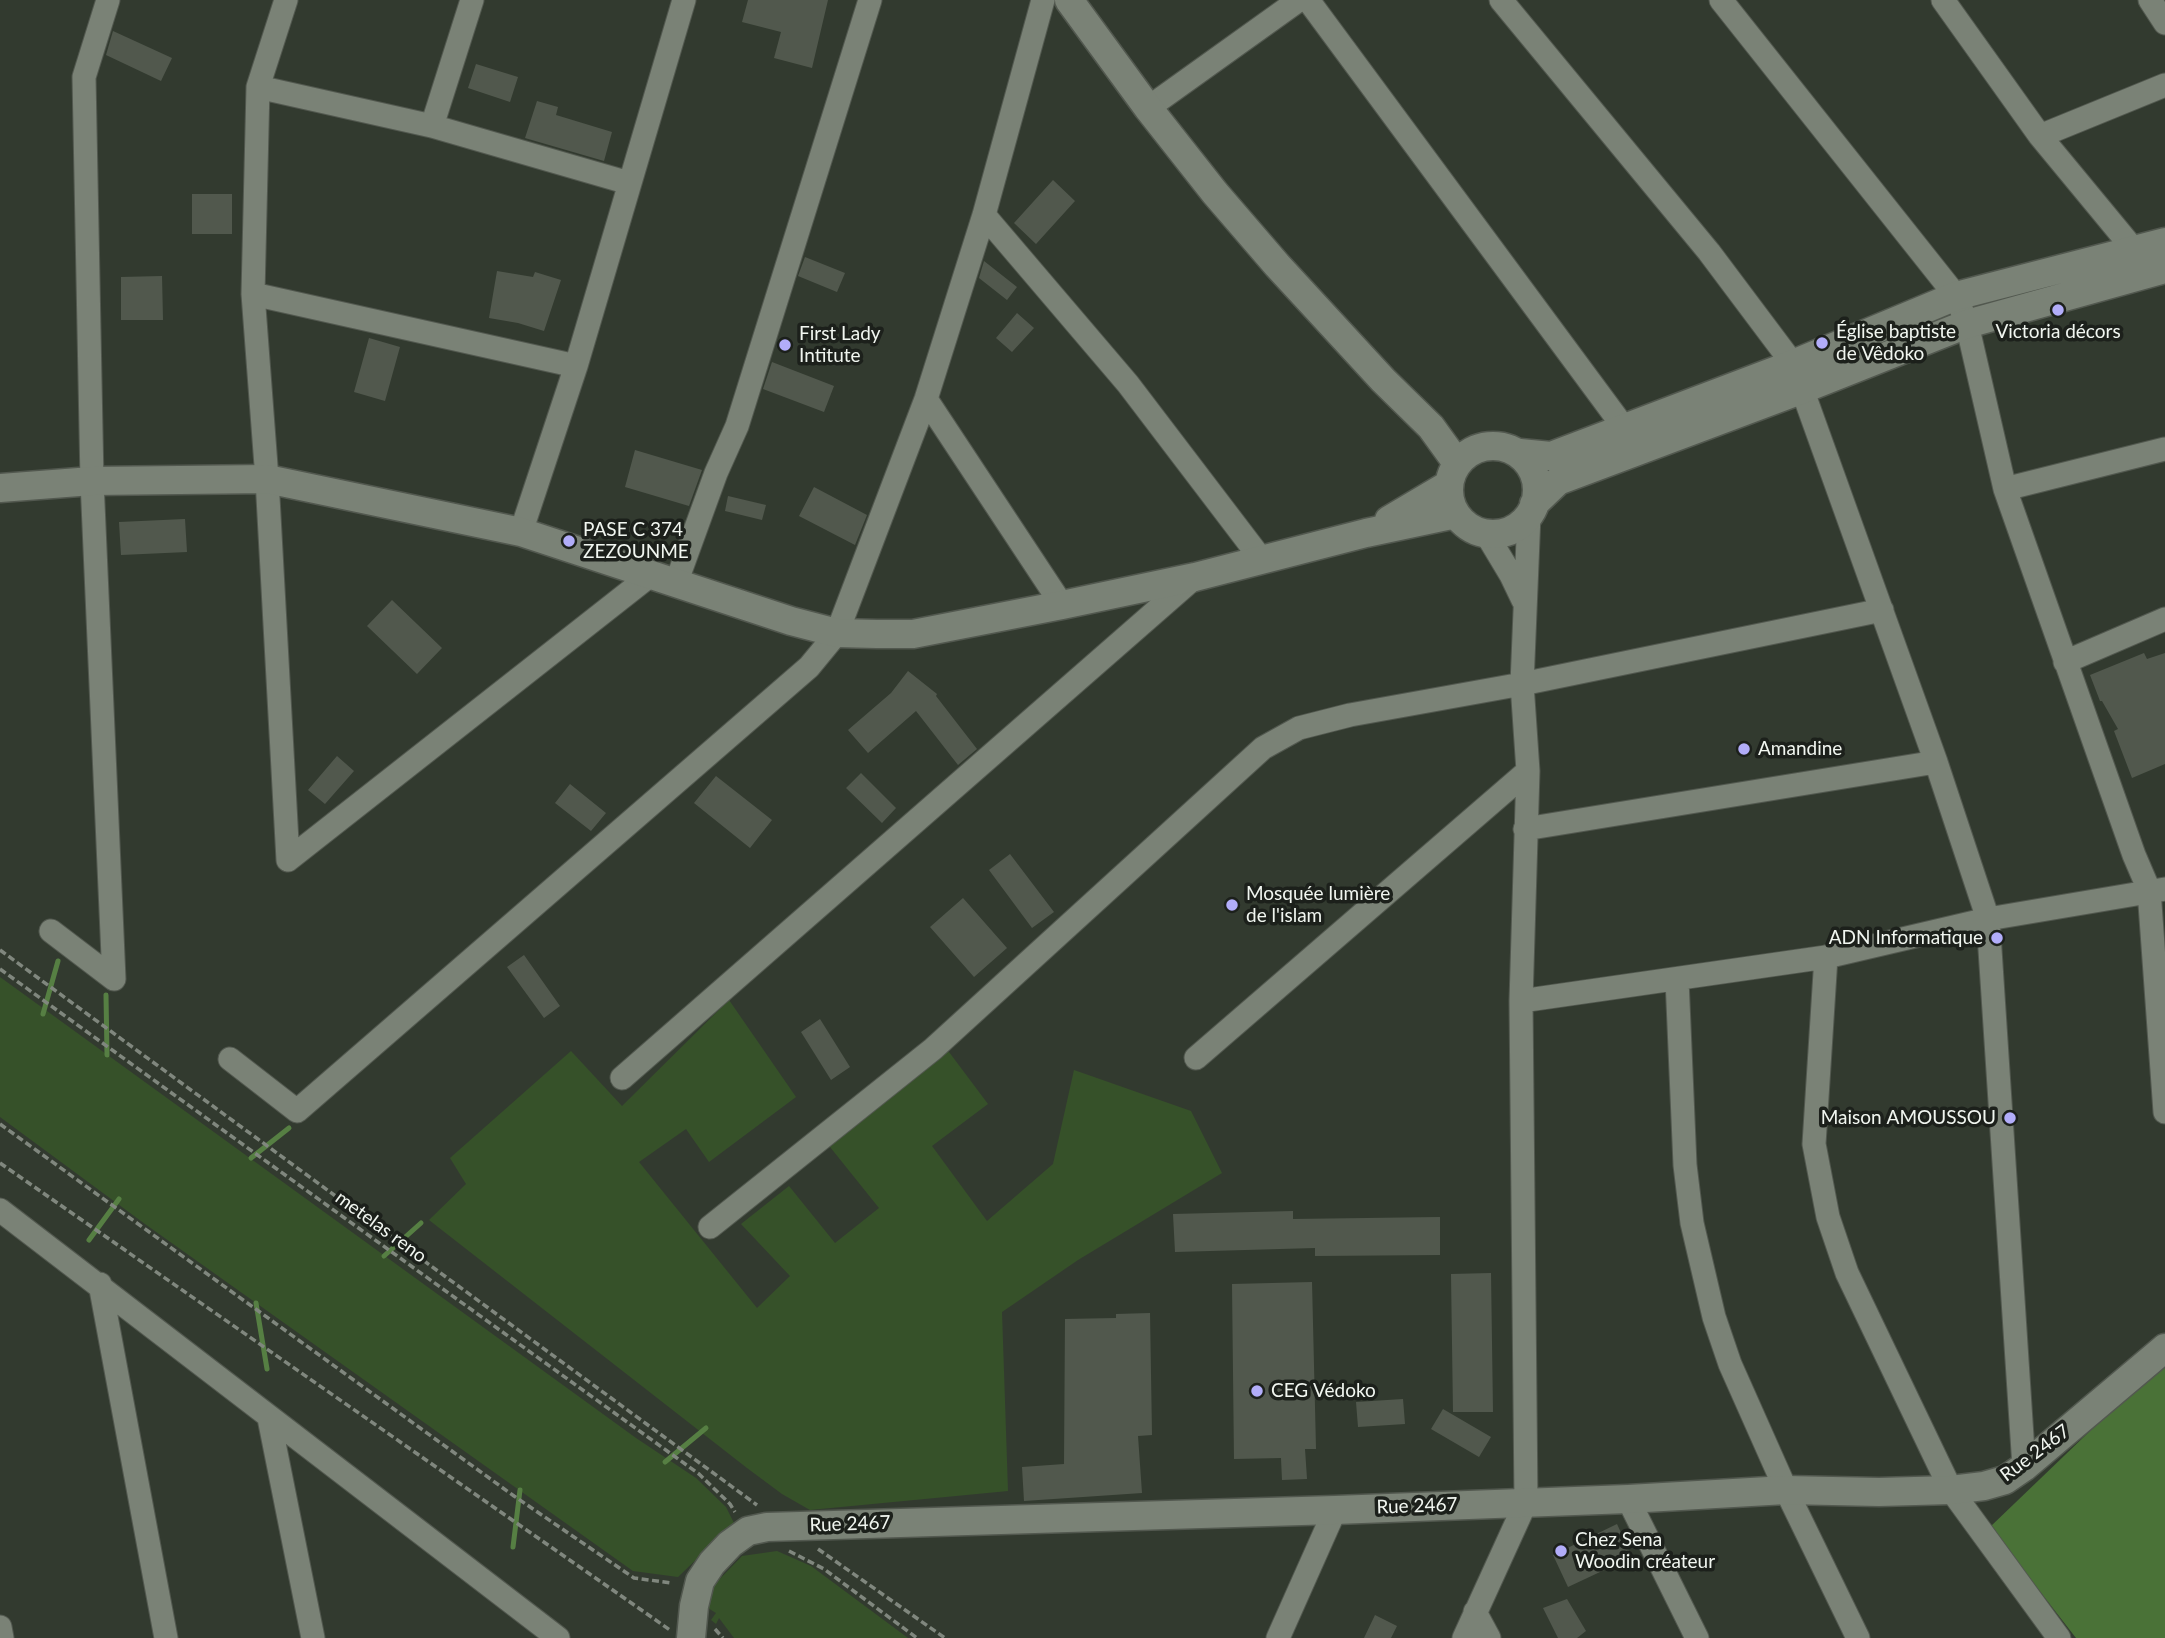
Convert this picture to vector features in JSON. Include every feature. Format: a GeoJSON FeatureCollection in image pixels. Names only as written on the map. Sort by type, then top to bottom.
{"type":"FeatureCollection","features":[{"type":"Feature","properties":{"kind":"street"},"geometry":{"type":"LineString","coordinates":[[51,931],[114,979],[92,481],[84,77],[108,0]]}},
{"type":"Feature","properties":{"kind":"street"},"geometry":{"type":"LineString","coordinates":[[286,0],[258,87],[253,294],[267,479],[288,860],[664,578],[737,426],[870,0]]}},
{"type":"Feature","properties":{"kind":"street"},"geometry":{"type":"LineString","coordinates":[[432,125],[472,0]]}},
{"type":"Feature","properties":{"kind":"street"},"geometry":{"type":"LineString","coordinates":[[521,532],[576,366],[684,0]]}},
{"type":"Feature","properties":{"kind":"street"},"geometry":{"type":"LineString","coordinates":[[230,1059],[297,1111],[809,667],[837,633],[926,399],[953,306],[984,215],[1044,0]]}},
{"type":"Feature","properties":{"kind":"street"},"geometry":{"type":"LineString","coordinates":[[1069,0],[1148,108],[1215,193],[1383,380],[1431,427],[1459,466],[1451,504],[1456,514],[1470,528],[1487,535],[1511,530],[1558,481],[1797,377],[1956,296],[2165,242]]}},
{"type":"Feature","properties":{"kind":"street"},"geometry":{"type":"LineString","coordinates":[[1148,108],[1299,0]]}},
{"type":"Feature","properties":{"kind":"street"},"geometry":{"type":"LineString","coordinates":[[1308,0],[1625,429]]}},
{"type":"Feature","properties":{"kind":"street"},"geometry":{"type":"LineString","coordinates":[[1502,0],[1709,252],[1797,377],[1882,610],[1988,919],[2024,1467]]}},
{"type":"Feature","properties":{"kind":"street"},"geometry":{"type":"LineString","coordinates":[[1721,0],[1956,296],[1967,324],[2006,489],[2134,855],[2157,890],[2165,1112]]}},
{"type":"Feature","properties":{"kind":"street"},"geometry":{"type":"LineString","coordinates":[[1942,0],[2040,136],[2135,251]]}},
{"type":"Feature","properties":{"kind":"street"},"geometry":{"type":"LineString","coordinates":[[2150,0],[2165,23]]}},
{"type":"Feature","properties":{"kind":"street"},"geometry":{"type":"LineString","coordinates":[[2040,136],[2165,85]]}},
{"type":"Feature","properties":{"kind":"street"},"geometry":{"type":"LineString","coordinates":[[258,87],[432,125],[629,183]]}},
{"type":"Feature","properties":{"kind":"street"},"geometry":{"type":"LineString","coordinates":[[984,215],[1128,384],[1262,561]]}},
{"type":"Feature","properties":{"kind":"street"},"geometry":{"type":"LineString","coordinates":[[1366,533],[1490,445],[1520,453],[1551,456],[1625,429],[1967,324],[2165,270]]}},
{"type":"Feature","properties":{"kind":"street"},"geometry":{"type":"LineString","coordinates":[[253,294],[576,366]]}},
{"type":"Feature","properties":{"kind":"street"},"geometry":{"type":"LineString","coordinates":[[926,399],[1062,605]]}},
{"type":"Feature","properties":{"kind":"street"},"geometry":{"type":"LineString","coordinates":[[2006,489],[2165,449]]}},
{"type":"Feature","properties":{"kind":"street"},"geometry":{"type":"LineString","coordinates":[[1464,1638],[1526,1502],[1521,1001],[1528,771],[1522,684],[1524,603],[1531,509],[1536,487],[1534,475],[1520,453]]}},
{"type":"Feature","properties":{"kind":"street"},"geometry":{"type":"LineString","coordinates":[[0,488],[92,481],[267,479],[521,532],[790,621],[837,633],[913,634],[1195,578],[1366,533],[1456,514]]}},
{"type":"Feature","properties":{"kind":"street"},"geometry":{"type":"LineString","coordinates":[[1487,535],[1524,603]]}},
{"type":"Feature","properties":{"kind":"street"},"geometry":{"type":"LineString","coordinates":[[622,1078],[1195,578]]}},
{"type":"Feature","properties":{"kind":"street"},"geometry":{"type":"LineString","coordinates":[[710,1227],[933,1049],[1263,748],[1299,728],[1350,715],[1522,684],[1882,610]]}},
{"type":"Feature","properties":{"kind":"street"},"geometry":{"type":"LineString","coordinates":[[2065,662],[2165,619]]}},
{"type":"Feature","properties":{"kind":"street"},"geometry":{"type":"LineString","coordinates":[[1525,829],[1936,762]]}},
{"type":"Feature","properties":{"kind":"street"},"geometry":{"type":"LineString","coordinates":[[1196,1058],[1528,771]]}},
{"type":"Feature","properties":{"kind":"street"},"geometry":{"type":"LineString","coordinates":[[1521,1001],[1826,957],[1988,919],[2157,890]]}},
{"type":"Feature","properties":{"kind":"street"},"geometry":{"type":"LineString","coordinates":[[1826,957],[1814,1143],[1828,1217],[1847,1273],[1951,1490],[2059,1638]]}},
{"type":"Feature","properties":{"kind":"street"},"geometry":{"type":"LineString","coordinates":[[1676,979],[1685,1165],[1692,1223],[1714,1317],[1730,1364],[1786,1490],[1858,1638]]}},
{"type":"Feature","properties":{"kind":"street"},"geometry":{"type":"LineString","coordinates":[[0,1210],[100,1284],[269,1418],[558,1638]]}},
{"type":"Feature","properties":{"kind":"street"},"geometry":{"type":"LineString","coordinates":[[100,1284],[166,1638]]}},
{"type":"Feature","properties":{"kind":"street","name":"Rue 2467"},"geometry":{"type":"LineString","coordinates":[[681,1634],[694,1606],[699,1581],[712,1563],[730,1544],[748,1531],[767,1527],[787,1538],[1786,1490],[1879,1492],[1951,1490],[1984,1486],[2005,1480],[2024,1467],[2165,1348]]}},
{"type":"Feature","properties":{"kind":"street"},"geometry":{"type":"LineString","coordinates":[[269,1418],[313,1638]]}},
{"type":"Feature","properties":{"kind":"street"},"geometry":{"type":"LineString","coordinates":[[1628,1499],[1697,1638]]}},
{"type":"Feature","properties":{"kind":"street"},"geometry":{"type":"LineString","coordinates":[[1278,1638],[1335,1510]]}},
{"type":"Feature","properties":{"kind":"street"},"geometry":{"type":"LineString","coordinates":[[1475,1612],[1489,1638]]}},
{"type":"Feature","properties":{"kind":"street"},"geometry":{"type":"LineString","coordinates":[[521,1638],[524,1614]]}},
{"type":"Feature","properties":{"kind":"street"},"geometry":{"type":"LineString","coordinates":[[0,1627],[2,1638]]}},
{"type":"Feature","properties":{"kind":"path"},"geometry":{"type":"LineString","coordinates":[[0,950],[917,1638]]}},
{"type":"Feature","properties":{"kind":"path","name":"metelas reno"},"geometry":{"type":"LineString","coordinates":[[0,969],[699,1474],[730,1504],[738,1517]]}},
{"type":"Feature","properties":{"kind":"path"},"geometry":{"type":"LineString","coordinates":[[0,1124],[514,1496],[634,1578],[672,1583]]}},
{"type":"Feature","properties":{"kind":"path"},"geometry":{"type":"LineString","coordinates":[[0,1163],[681,1634]]}},
{"type":"Feature","properties":{"kind":"path"},"geometry":{"type":"LineString","coordinates":[[787,1538],[945,1638]]}},
{"type":"Feature","properties":{"kind":"green space"},"geometry":{"type":"Polygon","coordinates":[[[0,977],[636,1438],[696,1478],[726,1507],[734,1523],[678,1577],[633,1571],[145,1224],[0,1117],[0,977]]]}},
{"type":"Feature","properties":{"kind":"green space"},"geometry":{"type":"Polygon","coordinates":[[[729,1000],[796,1097],[709,1162],[686,1129],[639,1162],[757,1308],[790,1276],[741,1224],[789,1186],[835,1243],[879,1208],[826,1142],[946,1048],[988,1104],[932,1146],[987,1221],[1053,1164],[1074,1070],[1191,1111],[1222,1173],[1078,1260],[1002,1312],[1008,1491],[810,1510],[782,1494],[747,1468],[429,1220],[466,1184],[450,1158],[571,1051],[622,1106],[729,1000]]]}},
{"type":"Feature","properties":{"kind":"green space"},"geometry":{"type":"Polygon","coordinates":[[[2165,1359],[2165,1638],[2076,1638],[1990,1527],[2165,1359]]]}},
{"type":"Feature","properties":{"kind":"green space"},"geometry":{"type":"Polygon","coordinates":[[[777,1551],[811,1566],[908,1638],[734,1638],[719,1618],[716,1624],[711,1620],[716,1613],[703,1605],[713,1586],[742,1556],[777,1551]]]}},
{"type":"Feature","properties":{"kind":"building"},"geometry":{"type":"Polygon","coordinates":[[[748,0],[828,0],[812,68],[774,58],[781,32],[742,22],[748,0]]]}},
{"type":"Feature","properties":{"kind":"building"},"geometry":{"type":"Polygon","coordinates":[[[113,31],[172,58],[161,81],[106,55],[113,31]]]}},
{"type":"Feature","properties":{"kind":"building"},"geometry":{"type":"Polygon","coordinates":[[[476,64],[518,77],[510,102],[468,88],[476,64]]]}},
{"type":"Feature","properties":{"kind":"building"},"geometry":{"type":"Polygon","coordinates":[[[537,101],[558,107],[556,115],[612,132],[604,161],[525,138],[537,101]]]}},
{"type":"Feature","properties":{"kind":"building"},"geometry":{"type":"Polygon","coordinates":[[[1053,180],[1075,201],[1036,244],[1014,223],[1053,180]]]}},
{"type":"Feature","properties":{"kind":"building"},"geometry":{"type":"Polygon","coordinates":[[[192,194],[232,194],[232,234],[192,234],[192,194]]]}},
{"type":"Feature","properties":{"kind":"building"},"geometry":{"type":"Polygon","coordinates":[[[805,257],[845,273],[837,292],[798,276],[805,257]]]}},
{"type":"Feature","properties":{"kind":"building"},"geometry":{"type":"Polygon","coordinates":[[[984,261],[1017,287],[1007,300],[979,278],[984,261]]]}},
{"type":"Feature","properties":{"kind":"building"},"geometry":{"type":"Polygon","coordinates":[[[497,271],[533,277],[535,272],[561,280],[544,331],[489,318],[497,271]]]}},
{"type":"Feature","properties":{"kind":"building"},"geometry":{"type":"Polygon","coordinates":[[[162,276],[163,320],[121,320],[121,277],[162,276]]]}},
{"type":"Feature","properties":{"kind":"building"},"geometry":{"type":"Polygon","coordinates":[[[1017,313],[1034,328],[1012,352],[996,338],[1017,313]]]}},
{"type":"Feature","properties":{"kind":"building"},"geometry":{"type":"Polygon","coordinates":[[[369,338],[400,347],[385,401],[354,392],[369,338]]]}},
{"type":"Feature","properties":{"kind":"building"},"geometry":{"type":"Polygon","coordinates":[[[772,362],[834,386],[824,412],[763,389],[772,362]]]}},
{"type":"Feature","properties":{"kind":"building"},"geometry":{"type":"Polygon","coordinates":[[[635,450],[702,470],[689,506],[625,487],[635,450]]]}},
{"type":"Feature","properties":{"kind":"building"},"geometry":{"type":"Polygon","coordinates":[[[814,487],[867,515],[855,545],[799,516],[814,487]]]}},
{"type":"Feature","properties":{"kind":"building"},"geometry":{"type":"Polygon","coordinates":[[[728,496],[766,505],[762,520],[725,511],[728,496]]]}},
{"type":"Feature","properties":{"kind":"building"},"geometry":{"type":"Polygon","coordinates":[[[185,519],[187,552],[121,555],[119,522],[185,519]]]}},
{"type":"Feature","properties":{"kind":"building"},"geometry":{"type":"Polygon","coordinates":[[[392,600],[442,648],[417,674],[367,626],[392,600]]]}},
{"type":"Feature","properties":{"kind":"building"},"geometry":{"type":"Polygon","coordinates":[[[2144,653],[2147,659],[2165,653],[2165,764],[2132,778],[2114,731],[2118,729],[2100,701],[2090,675],[2144,653]]]}},
{"type":"Feature","properties":{"kind":"building"},"geometry":{"type":"Polygon","coordinates":[[[908,671],[937,694],[977,749],[958,765],[916,711],[868,753],[848,730],[891,693],[908,671]]]}},
{"type":"Feature","properties":{"kind":"building"},"geometry":{"type":"Polygon","coordinates":[[[337,756],[354,771],[325,804],[308,790],[337,756]]]}},
{"type":"Feature","properties":{"kind":"building"},"geometry":{"type":"Polygon","coordinates":[[[861,773],[896,808],[882,823],[846,788],[861,773]]]}},
{"type":"Feature","properties":{"kind":"building"},"geometry":{"type":"Polygon","coordinates":[[[716,776],[772,820],[750,848],[694,803],[716,776]]]}},
{"type":"Feature","properties":{"kind":"building"},"geometry":{"type":"Polygon","coordinates":[[[570,784],[606,813],[591,831],[555,803],[570,784]]]}},
{"type":"Feature","properties":{"kind":"building"},"geometry":{"type":"Polygon","coordinates":[[[1010,854],[1054,912],[1032,928],[989,870],[1010,854]]]}},
{"type":"Feature","properties":{"kind":"building"},"geometry":{"type":"Polygon","coordinates":[[[963,898],[1007,948],[974,977],[930,927],[963,898]]]}},
{"type":"Feature","properties":{"kind":"building"},"geometry":{"type":"Polygon","coordinates":[[[524,955],[560,1006],[544,1018],[507,967],[524,955]]]}},
{"type":"Feature","properties":{"kind":"building"},"geometry":{"type":"Polygon","coordinates":[[[820,1019],[850,1067],[831,1080],[801,1032],[820,1019]]]}},
{"type":"Feature","properties":{"kind":"building"},"geometry":{"type":"Polygon","coordinates":[[[1293,1211],[1293,1219],[1440,1217],[1440,1255],[1315,1256],[1315,1248],[1175,1252],[1173,1214],[1293,1211]]]}},
{"type":"Feature","properties":{"kind":"building"},"geometry":{"type":"Polygon","coordinates":[[[1491,1273],[1493,1412],[1453,1412],[1451,1274],[1491,1273]]]}},
{"type":"Feature","properties":{"kind":"building"},"geometry":{"type":"Polygon","coordinates":[[[1312,1282],[1316,1449],[1305,1449],[1307,1479],[1282,1480],[1281,1458],[1234,1459],[1232,1284],[1312,1282]]]}},
{"type":"Feature","properties":{"kind":"building"},"geometry":{"type":"Polygon","coordinates":[[[1150,1313],[1152,1435],[1138,1436],[1142,1493],[1024,1501],[1022,1467],[1064,1464],[1065,1319],[1116,1318],[1116,1314],[1150,1313]]]}},
{"type":"Feature","properties":{"kind":"building"},"geometry":{"type":"Polygon","coordinates":[[[1403,1399],[1405,1424],[1358,1427],[1356,1402],[1403,1399]]]}},
{"type":"Feature","properties":{"kind":"building"},"geometry":{"type":"Polygon","coordinates":[[[1443,1409],[1491,1437],[1479,1457],[1431,1429],[1443,1409]]]}},
{"type":"Feature","properties":{"kind":"building"},"geometry":{"type":"Polygon","coordinates":[[[1617,1524],[1632,1557],[1568,1587],[1553,1555],[1617,1524]]]}},
{"type":"Feature","properties":{"kind":"building"},"geometry":{"type":"Polygon","coordinates":[[[1567,1599],[1586,1631],[1577,1638],[1558,1638],[1543,1608],[1567,1599]]]}},
{"type":"Feature","properties":{"kind":"building"},"geometry":{"type":"Polygon","coordinates":[[[1375,1615],[1397,1626],[1391,1638],[1364,1638],[1375,1615]]]}},
{"type":"Feature","properties":{"kind":"waterway"},"geometry":{"type":"LineString","coordinates":[[43,1014],[58,961]]}},
{"type":"Feature","properties":{"kind":"waterway"},"geometry":{"type":"LineString","coordinates":[[106,995],[107,1055]]}},
{"type":"Feature","properties":{"kind":"waterway"},"geometry":{"type":"LineString","coordinates":[[251,1158],[289,1128]]}},
{"type":"Feature","properties":{"kind":"waterway"},"geometry":{"type":"LineString","coordinates":[[89,1240],[119,1199]]}},
{"type":"Feature","properties":{"kind":"waterway"},"geometry":{"type":"LineString","coordinates":[[384,1256],[421,1223]]}},
{"type":"Feature","properties":{"kind":"waterway"},"geometry":{"type":"LineString","coordinates":[[256,1303],[267,1369]]}},
{"type":"Feature","properties":{"kind":"waterway"},"geometry":{"type":"LineString","coordinates":[[665,1462],[706,1428]]}},
{"type":"Feature","properties":{"kind":"waterway"},"geometry":{"type":"LineString","coordinates":[[513,1547],[520,1490]]}},
{"type":"Feature","properties":{"kind":"place","name":"Victoria décors"},"geometry":{"type":"Point","coordinates":[2058,310]}},
{"type":"Feature","properties":{"kind":"place","name":"Église baptiste de Vêdoko"},"geometry":{"type":"Point","coordinates":[1822,343]}},
{"type":"Feature","properties":{"kind":"place","name":"First Lady Intitute"},"geometry":{"type":"Point","coordinates":[785,345]}},
{"type":"Feature","properties":{"kind":"place","name":"PASE C 374 ZEZOUNME"},"geometry":{"type":"Point","coordinates":[569,541]}},
{"type":"Feature","properties":{"kind":"place","name":"Amandine"},"geometry":{"type":"Point","coordinates":[1744,749]}},
{"type":"Feature","properties":{"kind":"place","name":"Mosquée lumière de l'islam"},"geometry":{"type":"Point","coordinates":[1232,905]}},
{"type":"Feature","properties":{"kind":"place","name":"ADN Informatique"},"geometry":{"type":"Point","coordinates":[1997,938]}},
{"type":"Feature","properties":{"kind":"place","name":"Maison AMOUSSOU"},"geometry":{"type":"Point","coordinates":[2010,1118]}},
{"type":"Feature","properties":{"kind":"place","name":"CEG Védoko"},"geometry":{"type":"Point","coordinates":[1257,1391]}},
{"type":"Feature","properties":{"kind":"place","name":"Chez Sena Woodin créateur"},"geometry":{"type":"Point","coordinates":[1561,1551]}}]}
